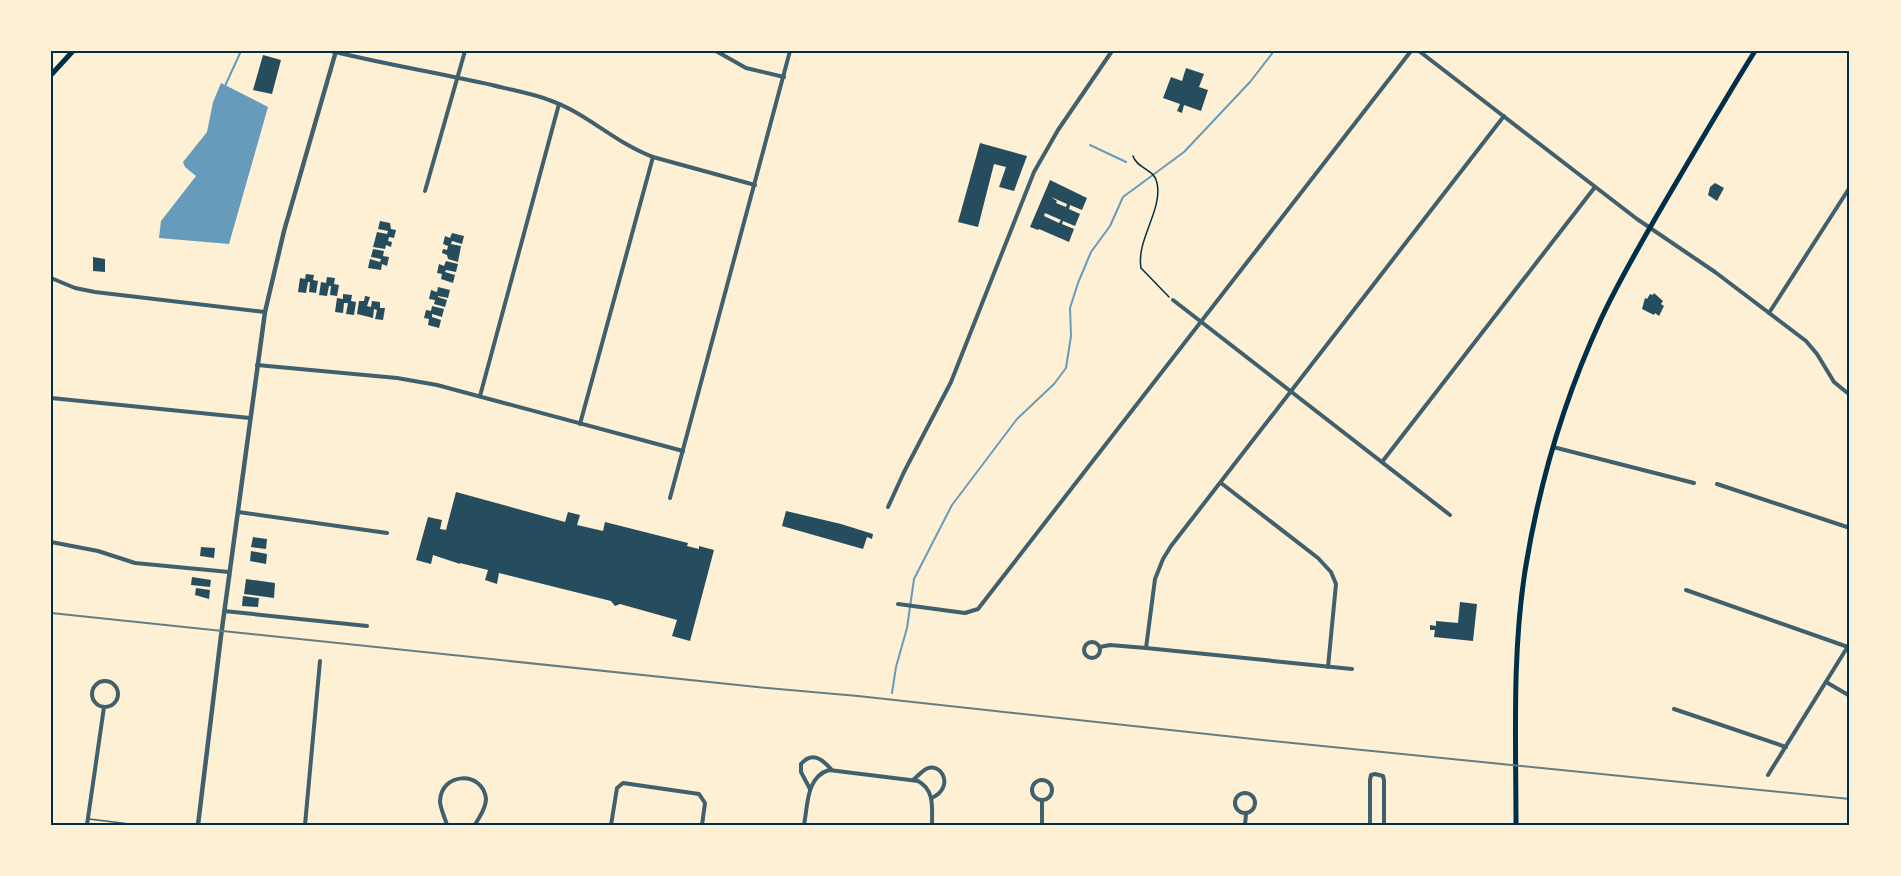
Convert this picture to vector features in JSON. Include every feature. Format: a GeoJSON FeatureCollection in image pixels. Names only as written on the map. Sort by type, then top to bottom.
{"type":"FeatureCollection","features":[{"type":"Feature","properties":{"kind":"main road"},"geometry":{"type":"LineString","coordinates":[[51,75],[73,51]]}},
{"type":"Feature","properties":{"kind":"main road"},"geometry":{"type":"LineString","coordinates":[[1516,825],[1516,670],[1520,614],[1535,516],[1553,447],[1590,343],[1615,289],[1755,51]]}},
{"type":"Feature","properties":{"kind":"street"},"geometry":{"type":"LineString","coordinates":[[198,825],[229,572],[265,312],[284,231],[334,51],[537,96],[581,114],[629,147],[652,158],[755,185]]}},
{"type":"Feature","properties":{"kind":"street"},"geometry":{"type":"LineString","coordinates":[[425,191],[465,51]]}},
{"type":"Feature","properties":{"kind":"street"},"geometry":{"type":"LineString","coordinates":[[716,51],[746,68],[784,77]]}},
{"type":"Feature","properties":{"kind":"street"},"geometry":{"type":"LineString","coordinates":[[670,498],[790,51]]}},
{"type":"Feature","properties":{"kind":"street"},"geometry":{"type":"LineString","coordinates":[[888,507],[951,382],[1034,172],[1053,138],[1112,51]]}},
{"type":"Feature","properties":{"kind":"street"},"geometry":{"type":"LineString","coordinates":[[898,604],[965,613],[978,609],[1411,51]]}},
{"type":"Feature","properties":{"kind":"street"},"geometry":{"type":"LineString","coordinates":[[1419,51],[1595,187],[1769,313],[1812,348],[1833,382],[1850,395]]}},
{"type":"Feature","properties":{"kind":"street"},"geometry":{"type":"LineString","coordinates":[[480,396],[559,104]]}},
{"type":"Feature","properties":{"kind":"street"},"geometry":{"type":"LineString","coordinates":[[1146,648],[1153,586],[1157,572],[1172,546],[1504,116]]}},
{"type":"Feature","properties":{"kind":"street"},"geometry":{"type":"LineString","coordinates":[[580,424],[652,158]]}},
{"type":"Feature","properties":{"kind":"street"},"geometry":{"type":"LineString","coordinates":[[1382,462],[1595,187]]}},
{"type":"Feature","properties":{"kind":"street"},"geometry":{"type":"LineString","coordinates":[[1769,313],[1850,187]]}},
{"type":"Feature","properties":{"kind":"street"},"geometry":{"type":"LineString","coordinates":[[51,278],[66,286],[89,291],[265,312]]}},
{"type":"Feature","properties":{"kind":"street"},"geometry":{"type":"LineString","coordinates":[[1173,300],[1450,515]]}},
{"type":"Feature","properties":{"kind":"street"},"geometry":{"type":"LineString","coordinates":[[257,365],[413,380],[682,451]]}},
{"type":"Feature","properties":{"kind":"street"},"geometry":{"type":"LineString","coordinates":[[51,398],[250,418]]}},
{"type":"Feature","properties":{"kind":"street"},"geometry":{"type":"LineString","coordinates":[[1553,447],[1694,483]]}},
{"type":"Feature","properties":{"kind":"street"},"geometry":{"type":"LineString","coordinates":[[1221,483],[1318,558],[1331,572],[1336,590],[1328,667]]}},
{"type":"Feature","properties":{"kind":"street"},"geometry":{"type":"LineString","coordinates":[[1717,483],[1850,528]]}},
{"type":"Feature","properties":{"kind":"street"},"geometry":{"type":"LineString","coordinates":[[238,512],[387,533]]}},
{"type":"Feature","properties":{"kind":"street"},"geometry":{"type":"LineString","coordinates":[[51,542],[90,549],[135,562],[229,572]]}},
{"type":"Feature","properties":{"kind":"street"},"geometry":{"type":"LineString","coordinates":[[1686,590],[1849,645],[1768,775]]}},
{"type":"Feature","properties":{"kind":"street"},"geometry":{"type":"LineString","coordinates":[[224,611],[367,626]]}},
{"type":"Feature","properties":{"kind":"street"},"geometry":{"type":"LineString","coordinates":[[1089,642],[1094,642],[1100,647],[1099,655],[1095,658],[1089,657],[1084,652],[1089,642]]}},
{"type":"Feature","properties":{"kind":"street"},"geometry":{"type":"LineString","coordinates":[[1100,647],[1110,645],[1146,648],[1352,669]]}},
{"type":"Feature","properties":{"kind":"street"},"geometry":{"type":"LineString","coordinates":[[305,825],[320,661]]}},
{"type":"Feature","properties":{"kind":"street"},"geometry":{"type":"LineString","coordinates":[[106,681],[114,684],[118,695],[115,703],[104,707],[96,703],[93,696],[98,684],[106,681]]}},
{"type":"Feature","properties":{"kind":"street"},"geometry":{"type":"LineString","coordinates":[[1826,682],[1850,696]]}},
{"type":"Feature","properties":{"kind":"street"},"geometry":{"type":"LineString","coordinates":[[88,822],[104,707]]}},
{"type":"Feature","properties":{"kind":"street"},"geometry":{"type":"LineString","coordinates":[[1674,709],[1786,747]]}},
{"type":"Feature","properties":{"kind":"street"},"geometry":{"type":"LineString","coordinates":[[810,789],[801,772],[801,764],[806,759],[814,756],[822,759],[832,770]]}},
{"type":"Feature","properties":{"kind":"street"},"geometry":{"type":"LineString","coordinates":[[914,779],[925,769],[936,768],[942,773],[945,781],[944,788],[932,798]]}},
{"type":"Feature","properties":{"kind":"street"},"geometry":{"type":"LineString","coordinates":[[804,825],[810,789],[819,775],[832,770],[914,779],[924,784],[932,798],[932,825]]}},
{"type":"Feature","properties":{"kind":"street"},"geometry":{"type":"LineString","coordinates":[[1370,825],[1370,780],[1371,775],[1375,774],[1383,776],[1384,780],[1384,825]]}},
{"type":"Feature","properties":{"kind":"street"},"geometry":{"type":"LineString","coordinates":[[447,825],[441,808],[442,790],[456,778],[465,778],[474,780],[486,798],[484,809],[475,825]]}},
{"type":"Feature","properties":{"kind":"street"},"geometry":{"type":"LineString","coordinates":[[1041,780],[1047,781],[1052,789],[1048,798],[1042,800],[1033,796],[1032,789],[1035,783],[1041,780]]}},
{"type":"Feature","properties":{"kind":"street"},"geometry":{"type":"LineString","coordinates":[[611,825],[617,788],[623,783],[699,794],[705,803],[702,825]]}},
{"type":"Feature","properties":{"kind":"street"},"geometry":{"type":"LineString","coordinates":[[1244,793],[1253,797],[1256,803],[1254,809],[1246,814],[1239,812],[1235,806],[1238,796],[1244,793]]}},
{"type":"Feature","properties":{"kind":"street"},"geometry":{"type":"LineString","coordinates":[[1042,800],[1042,825]]}},
{"type":"Feature","properties":{"kind":"street"},"geometry":{"type":"LineString","coordinates":[[1245,825],[1246,814]]}},
{"type":"Feature","properties":{"kind":"lane"},"geometry":{"type":"LineString","coordinates":[[88,822],[138,825]]}},
{"type":"Feature","properties":{"kind":"path"},"geometry":{"type":"LineString","coordinates":[[1133,156],[1136,163],[1152,172],[1157,183],[1157,197],[1141,253],[1141,268],[1173,300]]}},
{"type":"Feature","properties":{"kind":"water"},"geometry":{"type":"Polygon","coordinates":[[[221,83],[268,107],[229,244],[159,238],[161,221],[196,176],[185,167],[183,162],[207,132],[213,102],[221,83]]]}},
{"type":"Feature","properties":{"kind":"building"},"geometry":{"type":"Polygon","coordinates":[[[263,55],[281,60],[272,94],[253,90],[263,55]]]}},
{"type":"Feature","properties":{"kind":"building"},"geometry":{"type":"Polygon","coordinates":[[[1186,68],[1204,74],[1199,87],[1208,90],[1201,111],[1184,105],[1182,113],[1177,111],[1180,104],[1163,98],[1171,77],[1182,81],[1186,68]]]}},
{"type":"Feature","properties":{"kind":"building"},"geometry":{"type":"Polygon","coordinates":[[[980,143],[1027,156],[1014,191],[999,187],[1006,167],[994,164],[978,227],[958,222],[980,143]]]}},
{"type":"Feature","properties":{"kind":"building"},"geometry":{"type":"Polygon","coordinates":[[[1050,180],[1087,198],[1082,210],[1070,205],[1069,209],[1080,214],[1075,226],[1063,221],[1062,224],[1074,229],[1069,242],[1030,227],[1050,180]],[[1051,197],[1057,201],[1056,203],[1066,207],[1067,204],[1051,197]],[[1045,213],[1044,216],[1059,223],[1061,220],[1045,213]]]}},
{"type":"Feature","properties":{"kind":"building"},"geometry":{"type":"Polygon","coordinates":[[[1715,183],[1724,188],[1717,201],[1708,195],[1710,187],[1715,183]]]}},
{"type":"Feature","properties":{"kind":"building"},"geometry":{"type":"Polygon","coordinates":[[[380,221],[390,223],[391,229],[396,230],[394,238],[389,237],[388,241],[392,242],[391,247],[386,245],[385,249],[373,247],[377,232],[387,234],[388,231],[378,229],[380,221]]]}},
{"type":"Feature","properties":{"kind":"building"},"geometry":{"type":"Polygon","coordinates":[[[452,233],[464,236],[462,244],[452,241],[451,244],[461,246],[458,262],[448,259],[447,255],[442,253],[443,249],[447,250],[448,246],[443,244],[445,236],[450,238],[452,233]]]}},
{"type":"Feature","properties":{"kind":"building"},"geometry":{"type":"Polygon","coordinates":[[[373,249],[384,251],[383,256],[389,257],[387,266],[382,264],[381,270],[368,268],[370,259],[380,262],[381,259],[371,257],[373,249]]]}},
{"type":"Feature","properties":{"kind":"building"},"geometry":{"type":"Polygon","coordinates":[[[93,257],[105,259],[105,272],[93,271],[93,257]]]}},
{"type":"Feature","properties":{"kind":"building"},"geometry":{"type":"Polygon","coordinates":[[[446,261],[458,264],[456,272],[446,270],[445,272],[455,275],[453,283],[441,279],[442,274],[437,273],[439,264],[444,266],[446,261]]]}},
{"type":"Feature","properties":{"kind":"building"},"geometry":{"type":"Polygon","coordinates":[[[306,274],[314,275],[313,280],[318,281],[316,293],[309,292],[310,282],[308,282],[306,293],[298,292],[300,278],[305,279],[306,274]]]}},
{"type":"Feature","properties":{"kind":"building"},"geometry":{"type":"Polygon","coordinates":[[[327,277],[335,278],[334,284],[339,285],[337,296],[330,295],[331,286],[329,286],[327,296],[319,295],[321,282],[326,283],[327,277]]]}},
{"type":"Feature","properties":{"kind":"building"},"geometry":{"type":"Polygon","coordinates":[[[438,287],[450,290],[448,298],[438,296],[447,300],[445,307],[434,304],[435,300],[429,299],[431,290],[437,292],[438,287]]]}},
{"type":"Feature","properties":{"kind":"building"},"geometry":{"type":"Polygon","coordinates":[[[1654,293],[1663,301],[1661,304],[1664,306],[1659,316],[1642,309],[1645,298],[1647,299],[1650,294],[1654,293]]]}},
{"type":"Feature","properties":{"kind":"building"},"geometry":{"type":"Polygon","coordinates":[[[343,294],[352,295],[351,301],[356,302],[354,315],[346,314],[348,303],[344,303],[343,313],[335,312],[337,298],[343,299],[343,294]]]}},
{"type":"Feature","properties":{"kind":"building"},"geometry":{"type":"Polygon","coordinates":[[[365,296],[370,297],[367,306],[371,307],[372,301],[380,302],[380,308],[385,308],[383,320],[375,319],[377,310],[374,309],[373,318],[357,314],[359,301],[364,301],[365,296]]]}},
{"type":"Feature","properties":{"kind":"building"},"geometry":{"type":"Polygon","coordinates":[[[432,306],[444,309],[442,317],[432,314],[432,317],[441,320],[439,328],[428,325],[429,319],[424,318],[426,310],[431,311],[432,306]]]}},
{"type":"Feature","properties":{"kind":"building"},"geometry":{"type":"Polygon","coordinates":[[[456,492],[565,522],[568,512],[580,515],[577,525],[603,531],[605,522],[688,543],[687,546],[714,550],[690,641],[672,636],[677,620],[620,604],[615,606],[611,601],[499,573],[497,584],[485,580],[488,570],[433,555],[431,564],[416,560],[428,517],[442,520],[440,529],[446,530],[456,492]]]}},
{"type":"Feature","properties":{"kind":"building"},"geometry":{"type":"Polygon","coordinates":[[[786,511],[873,534],[872,539],[867,537],[863,549],[782,526],[786,511]]]}},
{"type":"Feature","properties":{"kind":"building"},"geometry":{"type":"Polygon","coordinates":[[[253,537],[267,539],[266,549],[251,547],[253,537]]]}},
{"type":"Feature","properties":{"kind":"building"},"geometry":{"type":"Polygon","coordinates":[[[201,547],[215,548],[214,558],[200,556],[201,547]]]}},
{"type":"Feature","properties":{"kind":"building"},"geometry":{"type":"Polygon","coordinates":[[[251,551],[267,554],[266,564],[250,561],[251,551]]]}},
{"type":"Feature","properties":{"kind":"building"},"geometry":{"type":"Polygon","coordinates":[[[192,577],[211,580],[210,587],[191,585],[192,577]]]}},
{"type":"Feature","properties":{"kind":"building"},"geometry":{"type":"Polygon","coordinates":[[[246,579],[275,583],[274,598],[244,594],[246,579]]]}},
{"type":"Feature","properties":{"kind":"building"},"geometry":{"type":"Polygon","coordinates":[[[196,588],[210,590],[209,599],[195,595],[196,588]]]}},
{"type":"Feature","properties":{"kind":"building"},"geometry":{"type":"Polygon","coordinates":[[[243,596],[259,598],[258,607],[242,606],[243,596]]]}},
{"type":"Feature","properties":{"kind":"building"},"geometry":{"type":"Polygon","coordinates":[[[1460,602],[1477,604],[1473,641],[1434,637],[1435,630],[1430,630],[1430,625],[1436,626],[1436,621],[1458,623],[1460,602]]]}},
{"type":"Feature","properties":{"kind":"waterway"},"geometry":{"type":"LineString","coordinates":[[225,86],[241,51]]}},
{"type":"Feature","properties":{"kind":"waterway"},"geometry":{"type":"LineString","coordinates":[[892,693],[896,667],[907,628],[914,579],[952,505],[1017,419],[1054,384],[1066,368],[1071,336],[1070,308],[1078,283],[1091,252],[1110,226],[1123,197],[1184,152],[1250,82],[1274,51]]}},
{"type":"Feature","properties":{"kind":"waterway"},"geometry":{"type":"LineString","coordinates":[[1090,145],[1126,162]]}},
{"type":"Feature","properties":{"kind":"railway"},"geometry":{"type":"LineString","coordinates":[[51,613],[1850,799]]}}]}
